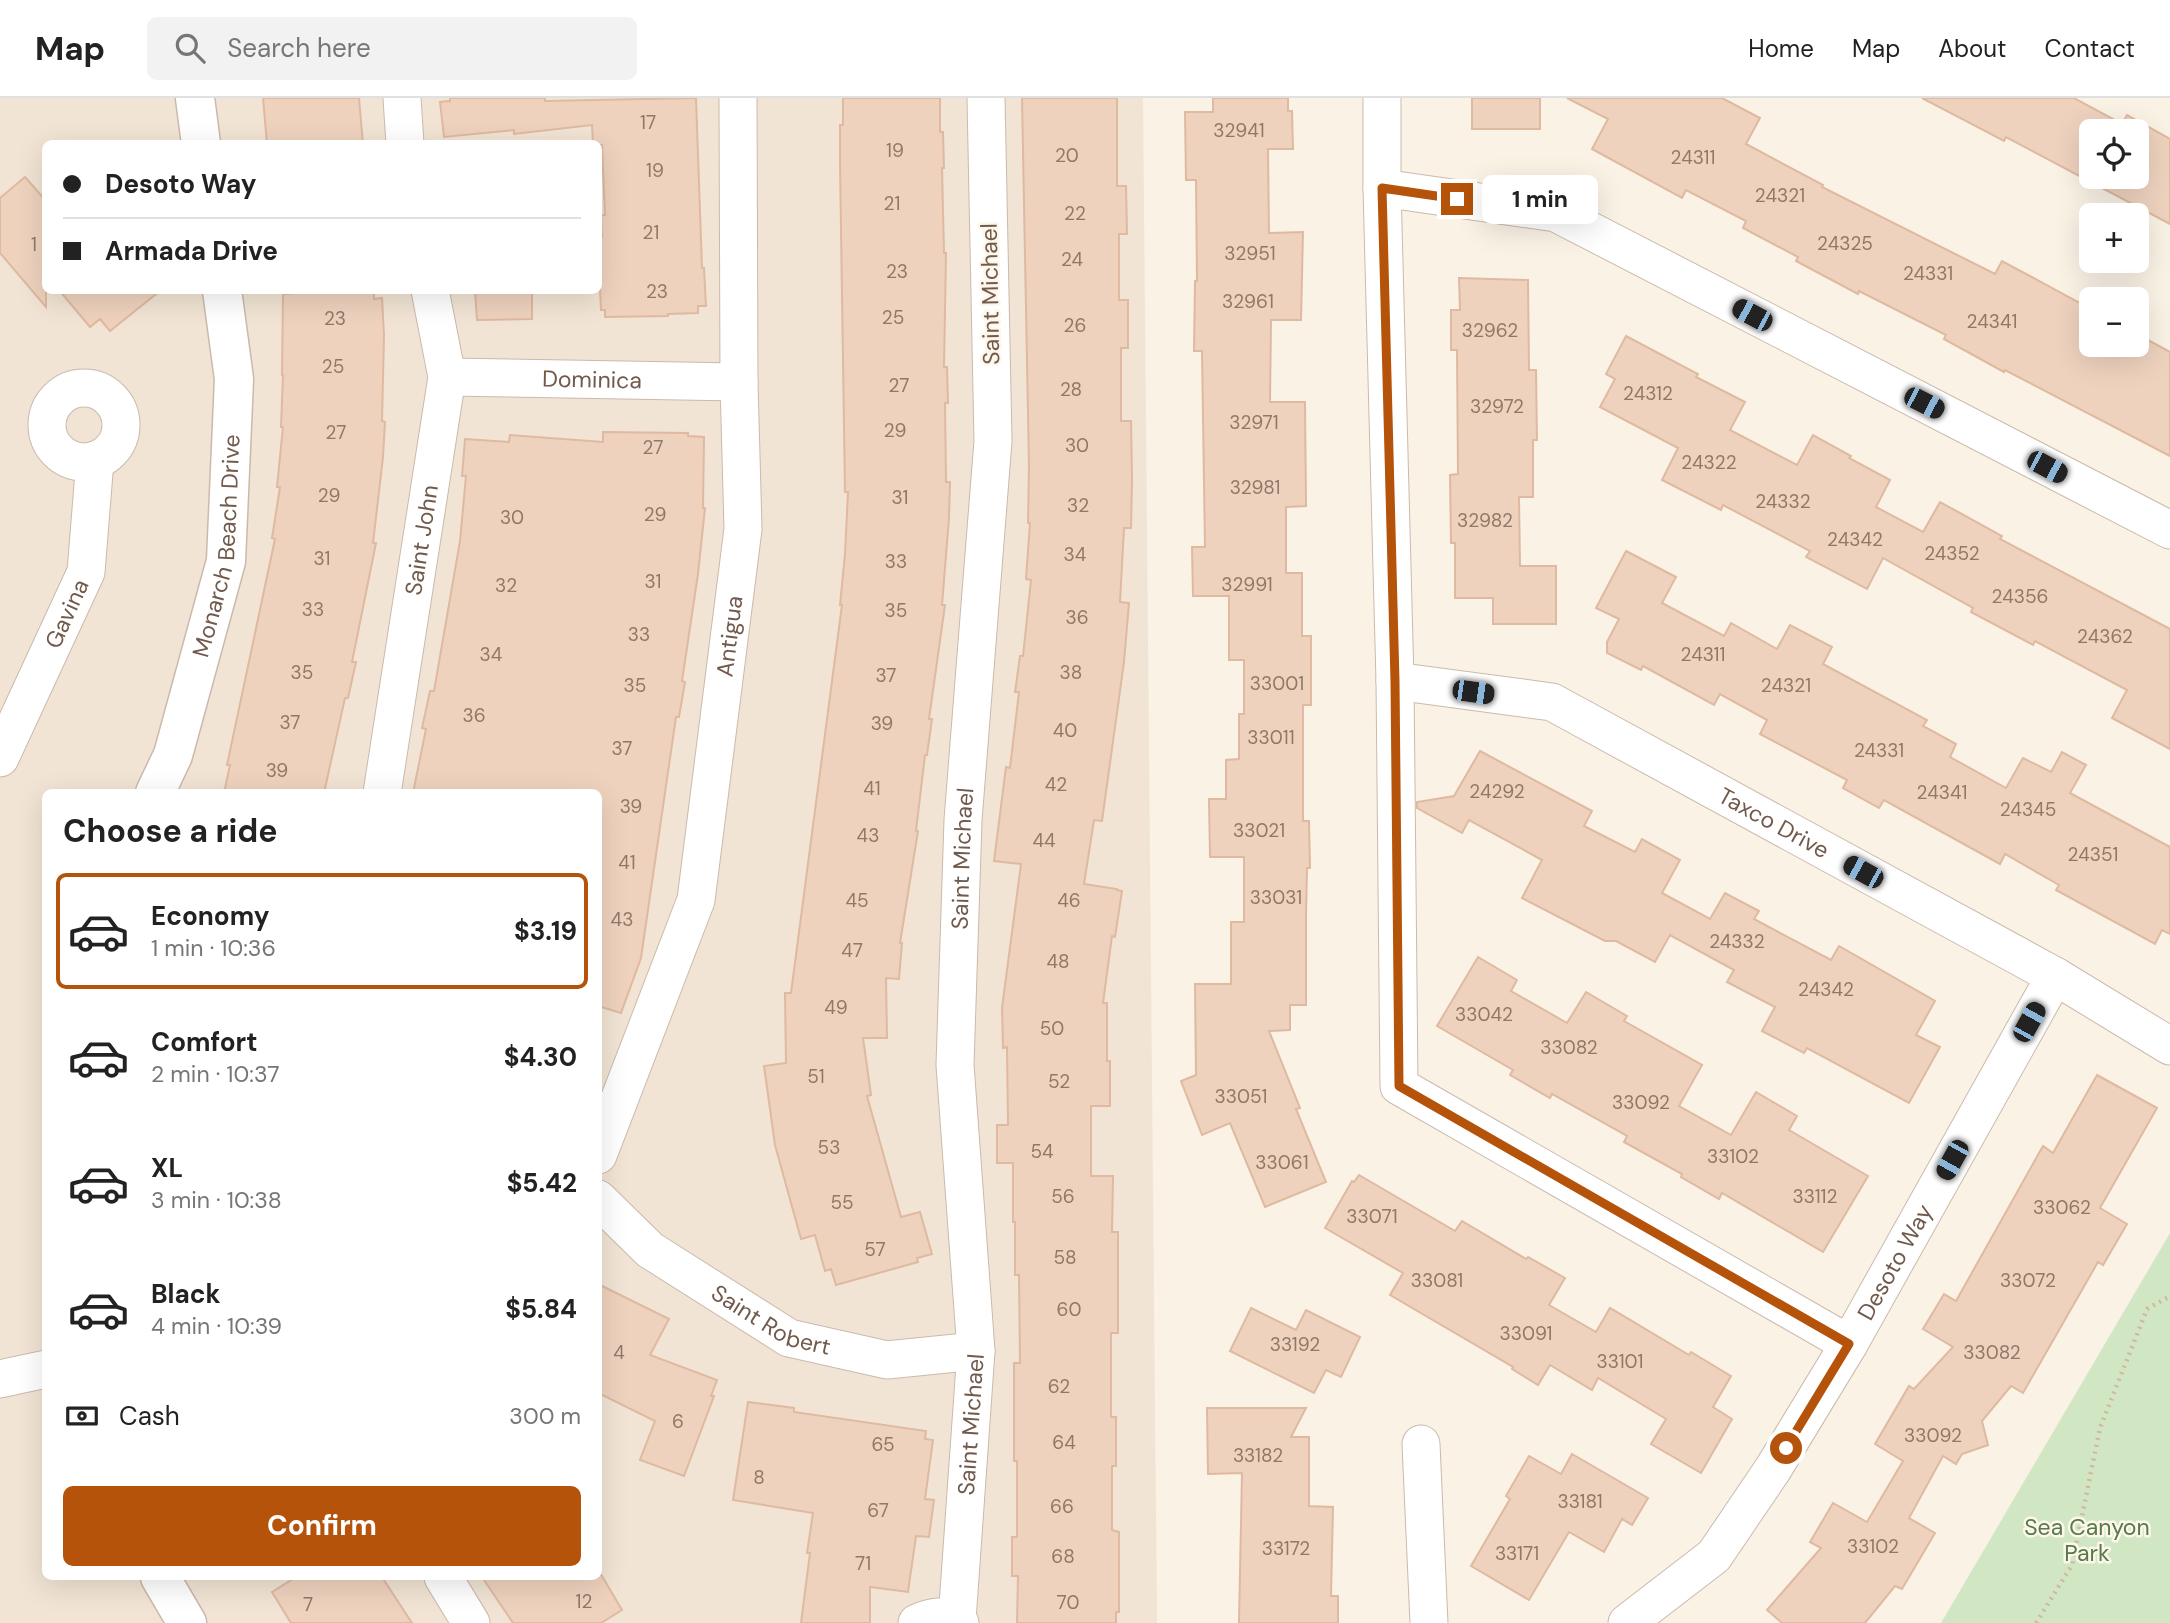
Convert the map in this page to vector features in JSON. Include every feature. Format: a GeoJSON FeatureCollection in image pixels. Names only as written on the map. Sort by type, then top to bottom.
{"type":"FeatureCollection","features":[{"type":"Feature","properties":{"kind":"street"},"geometry":{"type":"LineString","coordinates":[[195,98],[200,140]]}},
{"type":"Feature","properties":{"kind":"street"},"geometry":{"type":"LineString","coordinates":[[402,98],[405,140]]}},
{"type":"Feature","properties":{"kind":"street","name":"Antigua"},"geometry":{"type":"LineString","coordinates":[[602,1145],[696,900],[743,529],[739,382],[738,98]]}},
{"type":"Feature","properties":{"kind":"street","name":"Saint Michael"},"geometry":{"type":"LineString","coordinates":[[917,1623],[943,1616],[958,1622],[975,1351],[955,1065],[963,820],[993,441],[986,98]]}},
{"type":"Feature","properties":{"kind":"street"},"geometry":{"type":"LineString","coordinates":[[1382,98],[1395,681],[1399,1086],[1849,1344]]}},
{"type":"Feature","properties":{"kind":"street"},"geometry":{"type":"LineString","coordinates":[[1382,188],[1556,213],[2170,530]]}},
{"type":"Feature","properties":{"kind":"street","name":"Monarch Beach Drive"},"geometry":{"type":"LineString","coordinates":[[157,789],[173,755],[226,561],[234,379],[223,294]]}},
{"type":"Feature","properties":{"kind":"street","name":"Saint John"},"geometry":{"type":"LineString","coordinates":[[383,789],[447,377],[431,294]]}},
{"type":"Feature","properties":{"kind":"street","name":"Dominica"},"geometry":{"type":"LineString","coordinates":[[447,377],[739,382]]}},
{"type":"Feature","properties":{"kind":"street","name":"Gavina"},"geometry":{"type":"LineString","coordinates":[[0,758],[86,572],[95,460]]}},
{"type":"Feature","properties":{"kind":"street","name":"Taxco Drive"},"geometry":{"type":"LineString","coordinates":[[1395,681],[1552,702],[2055,976],[2170,1046]]}},
{"type":"Feature","properties":{"kind":"street","name":"Desoto Way"},"geometry":{"type":"LineString","coordinates":[[1627,1623],[1714,1556],[1773,1469],[1849,1344],[2055,976]]}},
{"type":"Feature","properties":{"kind":"street","name":"Saint Robert"},"geometry":{"type":"LineString","coordinates":[[602,1203],[650,1250],[789,1338],[887,1360],[975,1351]]}},
{"type":"Feature","properties":{"kind":"street"},"geometry":{"type":"LineString","coordinates":[[0,1379],[42,1371]]}},
{"type":"Feature","properties":{"kind":"street"},"geometry":{"type":"LineString","coordinates":[[1421,1444],[1429,1623]]}},
{"type":"Feature","properties":{"kind":"street"},"geometry":{"type":"LineString","coordinates":[[162,1580],[187,1623]]}},
{"type":"Feature","properties":{"kind":"street"},"geometry":{"type":"LineString","coordinates":[[445,1580],[471,1623]]}},
{"type":"Feature","properties":{"kind":"path"},"geometry":{"type":"LineString","coordinates":[[2036,1623],[2072,1564],[2099,1428],[2147,1309],[2170,1296]]}},
{"type":"Feature","properties":{"kind":"shaded area"},"geometry":{"type":"Polygon","coordinates":[[[0,98],[1143,98],[1157,1623],[0,1623],[0,98]]]}},
{"type":"Feature","properties":{"kind":"green space","name":"Sea Canyon Park"},"geometry":{"type":"Polygon","coordinates":[[[2170,1233],[2170,1623],[1941,1623],[2170,1233]]]}},
{"type":"Feature","properties":{"kind":"building"},"geometry":{"type":"Polygon","coordinates":[[[263,98],[359,98],[363,140],[267,140],[263,98]]]}},
{"type":"Feature","properties":{"kind":"building"},"geometry":{"type":"Polygon","coordinates":[[[450,98],[545,98],[545,101],[696,98],[702,268],[706,306],[698,306],[698,313],[605,317],[605,310],[601,310],[600,294],[602,215],[605,215],[602,140],[593,140],[592,125],[514,134],[514,130],[444,137],[440,102],[450,101],[450,98]]]}},
{"type":"Feature","properties":{"kind":"building"},"geometry":{"type":"Polygon","coordinates":[[[843,98],[940,98],[946,253],[946,482],[950,482],[942,605],[945,605],[929,719],[932,719],[925,755],[918,831],[900,943],[899,979],[886,978],[887,1038],[863,1038],[871,1095],[867,1096],[901,1217],[920,1212],[932,1254],[917,1258],[918,1262],[836,1285],[831,1269],[825,1271],[815,1235],[801,1239],[775,1145],[764,1066],[786,1063],[785,993],[791,993],[842,605],[848,492],[845,492],[840,163],[843,98]]]}},
{"type":"Feature","properties":{"kind":"building"},"geometry":{"type":"Polygon","coordinates":[[[1022,98],[1117,98],[1117,186],[1126,186],[1127,234],[1119,234],[1119,300],[1128,300],[1128,348],[1121,348],[1121,421],[1131,421],[1132,480],[1131,528],[1124,528],[1120,602],[1129,603],[1124,662],[1102,821],[1094,820],[1084,884],[1122,891],[1115,937],[1112,936],[1103,1003],[1107,1003],[1110,1106],[1091,1106],[1091,1176],[1113,1176],[1112,1232],[1118,1232],[1118,1333],[1111,1333],[1111,1417],[1116,1417],[1116,1466],[1112,1466],[1112,1530],[1119,1532],[1119,1612],[1116,1612],[1116,1623],[1017,1623],[1018,1576],[1012,1576],[1012,1537],[1017,1537],[1014,1363],[1020,1363],[1019,1275],[1015,1275],[1013,1163],[997,1163],[997,1125],[1008,1125],[1007,1047],[1003,1048],[1002,1008],[1021,864],[994,861],[1006,767],[1010,768],[1019,692],[1015,692],[1020,656],[1023,656],[1031,580],[1026,579],[1030,523],[1022,98]]]}},
{"type":"Feature","properties":{"kind":"building"},"geometry":{"type":"Polygon","coordinates":[[[1213,98],[1288,98],[1288,111],[1292,111],[1293,149],[1268,149],[1269,233],[1303,232],[1301,320],[1271,320],[1270,402],[1305,402],[1306,506],[1286,507],[1286,573],[1302,573],[1302,636],[1311,636],[1311,705],[1303,705],[1303,821],[1309,821],[1310,868],[1307,868],[1306,1005],[1290,1005],[1290,1030],[1269,1031],[1300,1108],[1296,1109],[1326,1182],[1265,1207],[1230,1123],[1202,1135],[1181,1081],[1196,1075],[1195,984],[1231,984],[1231,922],[1244,922],[1244,857],[1210,857],[1209,799],[1226,799],[1226,760],[1239,759],[1239,714],[1244,714],[1244,660],[1229,660],[1229,596],[1193,596],[1192,547],[1205,547],[1202,351],[1194,351],[1197,281],[1196,180],[1186,180],[1185,112],[1213,112],[1213,98]]]}},
{"type":"Feature","properties":{"kind":"building"},"geometry":{"type":"Polygon","coordinates":[[[1472,98],[1540,98],[1540,129],[1472,129],[1472,98]]]}},
{"type":"Feature","properties":{"kind":"building"},"geometry":{"type":"Polygon","coordinates":[[[1567,98],[1722,98],[1760,118],[1746,144],[1823,185],[1822,187],[1995,274],[2002,261],[2079,303],[2079,357],[2149,357],[2149,341],[2170,352],[2170,456],[2005,370],[2004,372],[1944,339],[1946,335],[1859,291],[1858,294],[1796,261],[1798,257],[1743,228],[1746,221],[1686,190],[1682,198],[1592,149],[1608,119],[1567,98]]]}},
{"type":"Feature","properties":{"kind":"building"},"geometry":{"type":"Polygon","coordinates":[[[1922,98],[2074,98],[2113,119],[2079,119],[2079,176],[2006,137],[2004,141],[1922,98]]]}},
{"type":"Feature","properties":{"kind":"building"},"geometry":{"type":"Polygon","coordinates":[[[2149,127],[2170,139],[2170,224],[2149,213],[2149,203],[2130,203],[2104,189],[2149,189],[2149,127]]]}},
{"type":"Feature","properties":{"kind":"building"},"geometry":{"type":"Polygon","coordinates":[[[25,177],[42,196],[42,294],[46,294],[46,307],[0,253],[0,198],[25,177]]]}},
{"type":"Feature","properties":{"kind":"building"},"geometry":{"type":"Polygon","coordinates":[[[1459,278],[1528,280],[1529,370],[1536,370],[1537,440],[1533,440],[1533,497],[1519,497],[1520,566],[1556,566],[1556,624],[1493,624],[1493,598],[1455,598],[1455,543],[1451,543],[1450,475],[1458,474],[1457,350],[1451,350],[1451,310],[1460,310],[1459,278]]]}},
{"type":"Feature","properties":{"kind":"building"},"geometry":{"type":"Polygon","coordinates":[[[62,294],[156,294],[110,331],[100,319],[90,327],[62,294]]]}},
{"type":"Feature","properties":{"kind":"building"},"geometry":{"type":"Polygon","coordinates":[[[283,294],[374,294],[374,299],[382,298],[382,421],[385,422],[373,543],[376,543],[352,662],[356,662],[348,698],[345,698],[325,789],[225,789],[230,765],[227,765],[275,539],[272,538],[280,487],[277,487],[283,427],[283,294]]]}},
{"type":"Feature","properties":{"kind":"building"},"geometry":{"type":"Polygon","coordinates":[[[475,294],[532,294],[532,319],[477,320],[475,294]]]}},
{"type":"Feature","properties":{"kind":"building"},"geometry":{"type":"Polygon","coordinates":[[[1626,336],[1745,402],[1730,430],[1797,465],[1813,435],[1890,480],[1876,507],[1923,532],[1940,502],[2002,536],[2000,539],[2170,629],[2170,749],[2112,718],[2127,690],[2035,641],[2033,645],[1971,612],[1973,608],[1883,558],[1867,589],[1806,557],[1810,551],[1723,505],[1721,510],[1662,480],[1678,448],[1600,407],[1615,379],[1606,374],[1626,336]]]}},
{"type":"Feature","properties":{"kind":"building"},"geometry":{"type":"Polygon","coordinates":[[[603,432],[688,433],[688,436],[704,437],[705,508],[682,681],[685,682],[679,717],[676,717],[641,958],[621,1013],[602,1007],[602,789],[414,789],[426,729],[422,728],[430,691],[434,691],[460,541],[466,476],[462,476],[465,439],[509,442],[510,435],[603,442],[603,432]]]}},
{"type":"Feature","properties":{"kind":"building"},"geometry":{"type":"Polygon","coordinates":[[[1626,551],[1676,577],[1662,603],[1724,636],[1731,623],[1777,649],[1790,625],[1832,647],[1823,664],[1927,720],[1923,726],[1956,744],[1950,757],[2006,788],[2023,758],[2051,772],[2062,752],[2086,765],[2070,793],[2170,847],[2170,934],[2162,930],[2155,944],[2056,890],[2059,885],[2005,854],[2000,864],[1884,800],[1879,808],[1843,788],[1847,780],[1760,734],[1767,720],[1720,694],[1714,705],[1643,666],[1641,670],[1607,653],[1607,642],[1619,619],[1596,608],[1626,551]]]}},
{"type":"Feature","properties":{"kind":"building"},"geometry":{"type":"Polygon","coordinates":[[[1480,751],[1592,811],[1584,826],[1635,852],[1642,839],[1680,860],[1662,893],[1710,919],[1725,893],[1759,911],[1754,919],[1831,960],[1839,946],[1935,1001],[1916,1035],[1940,1047],[1909,1103],[1807,1048],[1804,1053],[1762,1031],[1775,1007],[1727,982],[1734,970],[1670,935],[1655,962],[1616,941],[1605,941],[1522,898],[1542,860],[1469,820],[1462,833],[1417,808],[1417,802],[1454,796],[1480,751]]]}},
{"type":"Feature","properties":{"kind":"building"},"geometry":{"type":"Polygon","coordinates":[[[1478,957],[1517,980],[1511,991],[1567,1023],[1586,992],[1627,1016],[1624,1021],[1702,1065],[1679,1106],[1731,1135],[1756,1092],[1797,1116],[1789,1130],[1868,1176],[1823,1252],[1722,1193],[1719,1199],[1681,1177],[1682,1174],[1624,1142],[1627,1136],[1552,1094],[1550,1098],[1510,1075],[1513,1070],[1437,1026],[1478,957]]]}},
{"type":"Feature","properties":{"kind":"building"},"geometry":{"type":"Polygon","coordinates":[[[2097,1075],[2157,1108],[2100,1208],[2127,1224],[2103,1265],[2098,1262],[2023,1393],[2011,1386],[1982,1421],[1988,1445],[1962,1454],[1956,1464],[1943,1456],[1909,1518],[1935,1533],[1902,1589],[1895,1586],[1865,1623],[1782,1623],[1767,1610],[1821,1548],[1810,1542],[1833,1503],[1867,1522],[1903,1461],[1875,1444],[1909,1386],[1914,1389],[1953,1347],[1923,1329],[1944,1294],[1956,1301],[2043,1146],[2053,1153],[2097,1075]]]}},
{"type":"Feature","properties":{"kind":"building"},"geometry":{"type":"Polygon","coordinates":[[[1359,1175],[1455,1231],[1462,1221],[1526,1259],[1528,1257],[1565,1278],[1549,1305],[1596,1332],[1610,1308],[1689,1355],[1691,1352],[1731,1376],[1713,1407],[1732,1419],[1701,1473],[1651,1444],[1666,1419],[1598,1378],[1592,1390],[1550,1365],[1538,1385],[1512,1369],[1513,1367],[1390,1295],[1403,1273],[1325,1228],[1352,1181],[1359,1175]]]}},
{"type":"Feature","properties":{"kind":"building"},"geometry":{"type":"Polygon","coordinates":[[[602,1286],[669,1319],[650,1355],[717,1380],[711,1396],[714,1396],[684,1476],[640,1460],[655,1421],[602,1395],[602,1286]]]}},
{"type":"Feature","properties":{"kind":"building"},"geometry":{"type":"Polygon","coordinates":[[[1251,1308],[1296,1330],[1306,1310],[1360,1337],[1341,1377],[1326,1370],[1314,1393],[1230,1351],[1251,1308]]]}},
{"type":"Feature","properties":{"kind":"building"},"geometry":{"type":"Polygon","coordinates":[[[748,1402],[794,1408],[794,1412],[926,1431],[925,1439],[933,1440],[925,1499],[934,1500],[929,1537],[916,1536],[908,1592],[870,1587],[870,1623],[801,1623],[813,1513],[733,1500],[748,1402]]]}},
{"type":"Feature","properties":{"kind":"building"},"geometry":{"type":"Polygon","coordinates":[[[1207,1408],[1306,1408],[1291,1437],[1309,1437],[1309,1506],[1333,1507],[1331,1596],[1338,1596],[1338,1623],[1239,1623],[1242,1473],[1208,1474],[1207,1408]]]}},
{"type":"Feature","properties":{"kind":"building"},"geometry":{"type":"Polygon","coordinates":[[[1572,1454],[1648,1498],[1632,1525],[1622,1519],[1604,1552],[1569,1532],[1529,1600],[1471,1566],[1510,1499],[1506,1496],[1529,1456],[1561,1474],[1572,1454]]]}},
{"type":"Feature","properties":{"kind":"building"},"geometry":{"type":"Polygon","coordinates":[[[602,1576],[622,1610],[601,1623],[513,1623],[484,1580],[602,1580],[602,1576]]]}},
{"type":"Feature","properties":{"kind":"building"},"geometry":{"type":"Polygon","coordinates":[[[291,1580],[384,1580],[412,1623],[291,1623],[272,1592],[291,1580]]]}},
{"type":"Feature","properties":{"kind":"route"},"geometry":{"type":"LineString","coordinates":[[1457,199],[1382,188],[1395,681],[1399,1086],[1849,1344],[1786,1448]]}}]}
